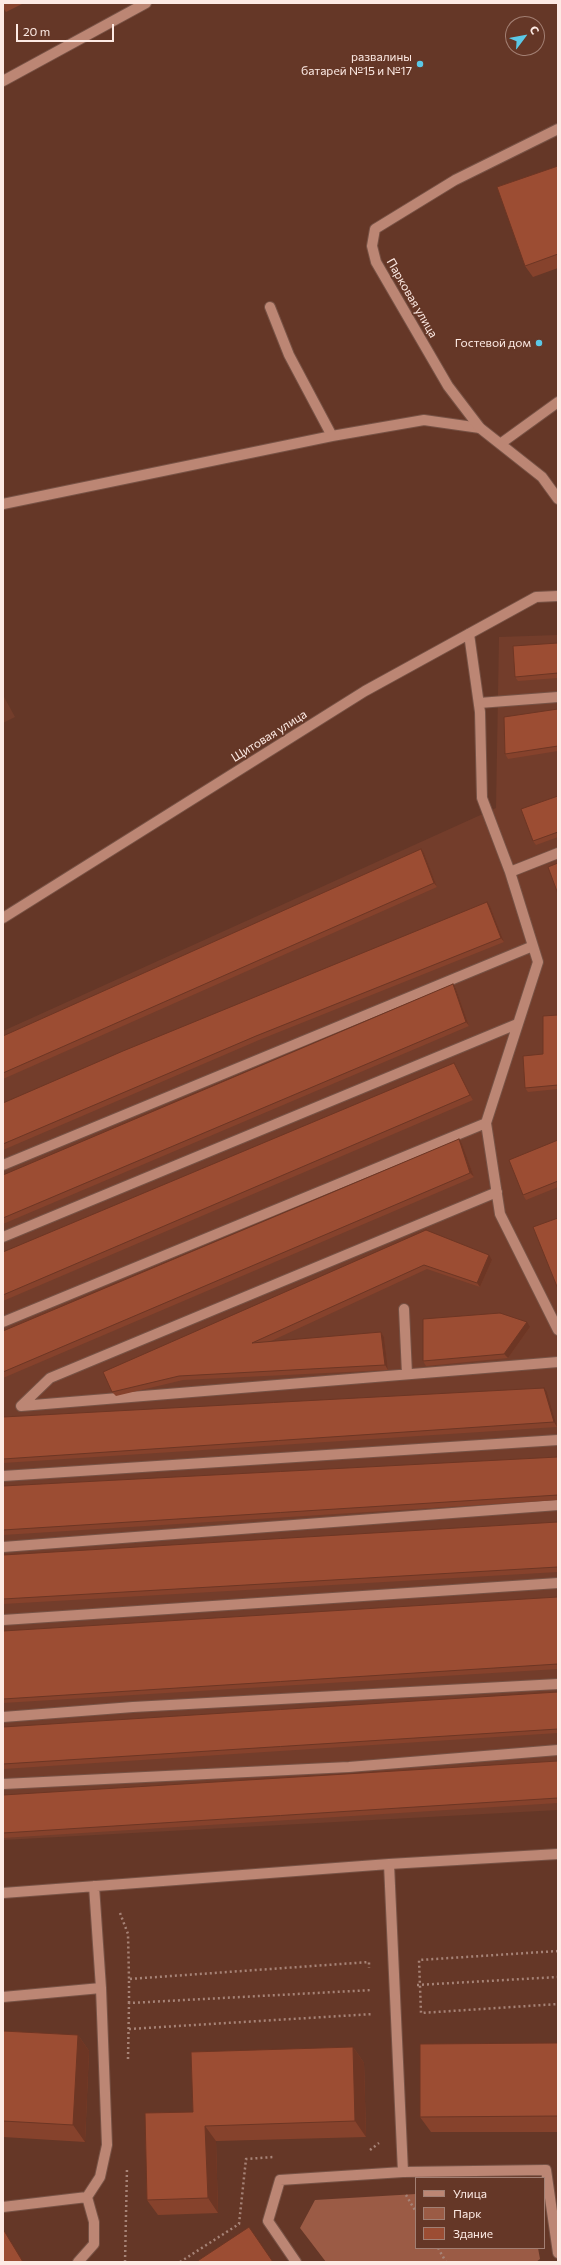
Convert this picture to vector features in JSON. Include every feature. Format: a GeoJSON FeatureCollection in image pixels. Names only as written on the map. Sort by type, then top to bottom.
{"type":"FeatureCollection","features":[{"type":"Feature","properties":{"kind":"street"},"geometry":{"type":"LineString","coordinates":[[3,81],[146,3]]}},
{"type":"Feature","properties":{"kind":"street","name":"Парковая улица"},"geometry":{"type":"LineString","coordinates":[[558,129],[455,180],[375,229],[372,246],[376,262],[448,386],[480,428],[542,477],[558,499]]}},
{"type":"Feature","properties":{"kind":"street"},"geometry":{"type":"LineString","coordinates":[[270,306],[289,355],[332,436]]}},
{"type":"Feature","properties":{"kind":"street"},"geometry":{"type":"LineString","coordinates":[[500,444],[558,402]]}},
{"type":"Feature","properties":{"kind":"street"},"geometry":{"type":"LineString","coordinates":[[3,504],[332,436],[424,420],[480,428]]}},
{"type":"Feature","properties":{"kind":"street","name":"Щитовая улица"},"geometry":{"type":"LineString","coordinates":[[3,918],[365,691],[536,596],[558,596]]}},
{"type":"Feature","properties":{"kind":"street"},"geometry":{"type":"LineString","coordinates":[[469,634],[479,703],[482,798],[510,872],[538,962],[486,1123],[500,1214],[558,1330]]}},
{"type":"Feature","properties":{"kind":"street"},"geometry":{"type":"LineString","coordinates":[[479,703],[558,697]]}},
{"type":"Feature","properties":{"kind":"street"},"geometry":{"type":"LineString","coordinates":[[510,872],[558,853]]}},
{"type":"Feature","properties":{"kind":"street"},"geometry":{"type":"LineString","coordinates":[[3,1164],[533,946]]}},
{"type":"Feature","properties":{"kind":"street"},"geometry":{"type":"LineString","coordinates":[[3,1237],[517,1024]]}},
{"type":"Feature","properties":{"kind":"street"},"geometry":{"type":"LineString","coordinates":[[3,1322],[486,1123]]}},
{"type":"Feature","properties":{"kind":"street"},"geometry":{"type":"LineString","coordinates":[[497,1192],[50,1378],[21,1406],[558,1362]]}},
{"type":"Feature","properties":{"kind":"street"},"geometry":{"type":"LineString","coordinates":[[404,1309],[407,1374]]}},
{"type":"Feature","properties":{"kind":"street"},"geometry":{"type":"LineString","coordinates":[[3,1476],[558,1440]]}},
{"type":"Feature","properties":{"kind":"street"},"geometry":{"type":"LineString","coordinates":[[3,1547],[558,1505]]}},
{"type":"Feature","properties":{"kind":"street"},"geometry":{"type":"LineString","coordinates":[[3,1620],[558,1583]]}},
{"type":"Feature","properties":{"kind":"street"},"geometry":{"type":"LineString","coordinates":[[3,1717],[141,1707],[558,1684]]}},
{"type":"Feature","properties":{"kind":"street"},"geometry":{"type":"LineString","coordinates":[[3,1784],[349,1767],[558,1750]]}},
{"type":"Feature","properties":{"kind":"street"},"geometry":{"type":"LineString","coordinates":[[3,1893],[389,1864],[558,1854]]}},
{"type":"Feature","properties":{"kind":"street"},"geometry":{"type":"LineString","coordinates":[[389,1864],[403,2172]]}},
{"type":"Feature","properties":{"kind":"street"},"geometry":{"type":"LineString","coordinates":[[78,2262],[94,2244],[94,2222],[87,2197],[100,2177],[107,2146],[101,1988],[94,1886]]}},
{"type":"Feature","properties":{"kind":"street"},"geometry":{"type":"LineString","coordinates":[[3,1998],[101,1988]]}},
{"type":"Feature","properties":{"kind":"street"},"geometry":{"type":"LineString","coordinates":[[296,2262],[268,2221],[280,2180],[403,2172],[546,2170],[558,2253]]}},
{"type":"Feature","properties":{"kind":"street"},"geometry":{"type":"LineString","coordinates":[[3,2207],[87,2197]]}},
{"type":"Feature","properties":{"kind":"path"},"geometry":{"type":"LineString","coordinates":[[558,1951],[418,1960],[421,2013],[558,2004]]}},
{"type":"Feature","properties":{"kind":"path"},"geometry":{"type":"LineString","coordinates":[[128,2060],[129,1979],[369,1962],[369,1969]]}},
{"type":"Feature","properties":{"kind":"path"},"geometry":{"type":"LineString","coordinates":[[129,2003],[371,1990],[420,1985],[558,1976]]}},
{"type":"Feature","properties":{"kind":"path"},"geometry":{"type":"LineString","coordinates":[[371,1983],[372,1998]]}},
{"type":"Feature","properties":{"kind":"path"},"geometry":{"type":"LineString","coordinates":[[372,2006],[373,2022]]}},
{"type":"Feature","properties":{"kind":"path"},"geometry":{"type":"LineString","coordinates":[[129,2030],[373,2014]]}},
{"type":"Feature","properties":{"kind":"path"},"geometry":{"type":"LineString","coordinates":[[369,2152],[381,2142]]}},
{"type":"Feature","properties":{"kind":"path"},"geometry":{"type":"LineString","coordinates":[[180,2262],[239,2224],[246,2159],[277,2157]]}},
{"type":"Feature","properties":{"kind":"path"},"geometry":{"type":"LineString","coordinates":[[125,2262],[127,2161]]}},
{"type":"Feature","properties":{"kind":"path"},"geometry":{"type":"LineString","coordinates":[[439,2249],[446,2262]]}},
{"type":"Feature","properties":{"kind":"shaded area"},"geometry":{"type":"Polygon","coordinates":[[[558,635],[558,1810],[3,1840],[3,1031],[496,808],[499,637],[558,635]]]}},
{"type":"Feature","properties":{"kind":"shaded area"},"geometry":{"type":"Polygon","coordinates":[[[3,695],[15,717],[3,723],[3,695]]]}},
{"type":"Feature","properties":{"kind":"green space"},"geometry":{"type":"Polygon","coordinates":[[[415,2194],[415,2249],[538,2249],[540,2259],[536,2262],[326,2262],[300,2228],[315,2200],[415,2194]]]}},
{"type":"Feature","properties":{"kind":"building"},"geometry":{"type":"Polygon","coordinates":[[[558,166],[558,254],[525,266],[497,187],[558,166]]]}},
{"type":"Feature","properties":{"kind":"building"},"geometry":{"type":"Polygon","coordinates":[[[558,643],[558,673],[515,677],[513,646],[558,643]]]}},
{"type":"Feature","properties":{"kind":"building"},"geometry":{"type":"Polygon","coordinates":[[[558,709],[558,746],[505,754],[504,717],[558,709]]]}},
{"type":"Feature","properties":{"kind":"building"},"geometry":{"type":"Polygon","coordinates":[[[558,796],[558,832],[533,841],[521,809],[558,796]]]}},
{"type":"Feature","properties":{"kind":"building"},"geometry":{"type":"Polygon","coordinates":[[[421,849],[434,883],[3,1073],[3,1036],[421,849]]]}},
{"type":"Feature","properties":{"kind":"building"},"geometry":{"type":"Polygon","coordinates":[[[558,863],[558,894],[548,867],[558,863]]]}},
{"type":"Feature","properties":{"kind":"building"},"geometry":{"type":"Polygon","coordinates":[[[487,902],[501,938],[256,1036],[3,1144],[3,1103],[123,1051],[487,902]]]}},
{"type":"Feature","properties":{"kind":"building"},"geometry":{"type":"Polygon","coordinates":[[[453,984],[466,1022],[3,1218],[3,1175],[453,984]]]}},
{"type":"Feature","properties":{"kind":"building"},"geometry":{"type":"Polygon","coordinates":[[[558,1015],[558,1085],[525,1088],[523,1056],[543,1054],[543,1016],[558,1015]]]}},
{"type":"Feature","properties":{"kind":"building"},"geometry":{"type":"Polygon","coordinates":[[[454,1063],[470,1095],[3,1295],[3,1252],[454,1063]]]}},
{"type":"Feature","properties":{"kind":"building"},"geometry":{"type":"Polygon","coordinates":[[[459,1139],[470,1173],[3,1372],[3,1331],[459,1139]]]}},
{"type":"Feature","properties":{"kind":"building"},"geometry":{"type":"Polygon","coordinates":[[[558,1140],[558,1181],[523,1195],[509,1160],[558,1140]]]}},
{"type":"Feature","properties":{"kind":"building"},"geometry":{"type":"Polygon","coordinates":[[[558,1218],[558,1289],[533,1227],[558,1218]]]}},
{"type":"Feature","properties":{"kind":"building"},"geometry":{"type":"Polygon","coordinates":[[[426,1230],[489,1255],[477,1283],[424,1265],[252,1343],[381,1332],[385,1365],[179,1376],[112,1392],[103,1372],[426,1230]]]}},
{"type":"Feature","properties":{"kind":"building"},"geometry":{"type":"Polygon","coordinates":[[[500,1313],[527,1322],[504,1354],[423,1361],[423,1319],[500,1313]]]}},
{"type":"Feature","properties":{"kind":"building"},"geometry":{"type":"Polygon","coordinates":[[[544,1388],[554,1422],[3,1459],[3,1417],[544,1388]]]}},
{"type":"Feature","properties":{"kind":"building"},"geometry":{"type":"Polygon","coordinates":[[[558,1457],[558,1495],[3,1530],[3,1486],[558,1457]]]}},
{"type":"Feature","properties":{"kind":"building"},"geometry":{"type":"Polygon","coordinates":[[[558,1522],[558,1567],[3,1599],[3,1555],[558,1522]]]}},
{"type":"Feature","properties":{"kind":"building"},"geometry":{"type":"Polygon","coordinates":[[[558,1597],[558,1664],[3,1699],[3,1631],[558,1597]]]}},
{"type":"Feature","properties":{"kind":"building"},"geometry":{"type":"Polygon","coordinates":[[[558,1692],[558,1729],[3,1764],[3,1727],[558,1692]]]}},
{"type":"Feature","properties":{"kind":"building"},"geometry":{"type":"Polygon","coordinates":[[[558,1761],[558,1798],[3,1833],[3,1795],[558,1761]]]}},
{"type":"Feature","properties":{"kind":"building"},"geometry":{"type":"Polygon","coordinates":[[[3,2031],[78,2035],[73,2125],[3,2121],[3,2031]]]}},
{"type":"Feature","properties":{"kind":"building"},"geometry":{"type":"Polygon","coordinates":[[[558,2043],[558,2116],[420,2117],[420,2044],[558,2043]]]}},
{"type":"Feature","properties":{"kind":"building"},"geometry":{"type":"Polygon","coordinates":[[[353,2047],[355,2121],[205,2126],[208,2198],[147,2200],[145,2113],[193,2112],[191,2052],[353,2047]]]}},
{"type":"Feature","properties":{"kind":"building"},"geometry":{"type":"Polygon","coordinates":[[[249,2227],[273,2262],[196,2262],[249,2227]]]}},
{"type":"Feature","properties":{"kind":"building"},"geometry":{"type":"Polygon","coordinates":[[[3,2229],[23,2262],[3,2262],[3,2229]]]}},
{"type":"Feature","properties":{"kind":"place","name":"развалины батарей №15 и №17"},"geometry":{"type":"Point","coordinates":[420,64]}},
{"type":"Feature","properties":{"kind":"place","name":"Гостевой дом"},"geometry":{"type":"Point","coordinates":[539,343]}}]}
